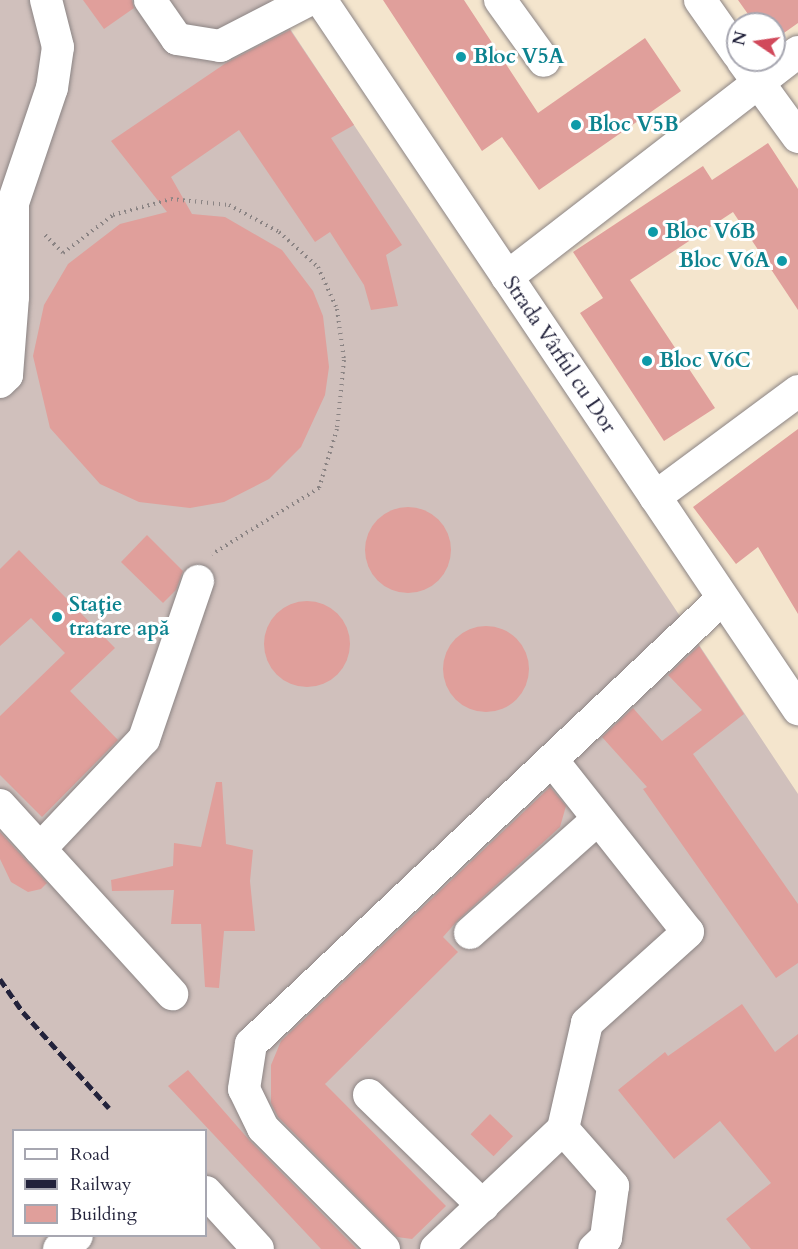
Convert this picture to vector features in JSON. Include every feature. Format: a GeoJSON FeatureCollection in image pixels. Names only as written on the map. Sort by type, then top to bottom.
{"type":"FeatureCollection","features":[{"type":"Feature","properties":{"kind":"street"},"geometry":{"type":"LineString","coordinates":[[0,382],[7,375],[13,297],[13,202],[52,88],[58,47],[46,0]]}},
{"type":"Feature","properties":{"kind":"street"},"geometry":{"type":"LineString","coordinates":[[150,0],[177,39],[220,46],[309,0]]}},
{"type":"Feature","properties":{"kind":"street","name":"Strada Vârful cu Dor"},"geometry":{"type":"LineString","coordinates":[[321,0],[798,709]]}},
{"type":"Feature","properties":{"kind":"street"},"geometry":{"type":"LineString","coordinates":[[500,0],[544,61]]}},
{"type":"Feature","properties":{"kind":"street"},"geometry":{"type":"LineString","coordinates":[[700,0],[726,37]]}},
{"type":"Feature","properties":{"kind":"street"},"geometry":{"type":"LineString","coordinates":[[507,277],[749,72]]}},
{"type":"Feature","properties":{"kind":"street"},"geometry":{"type":"LineString","coordinates":[[751,72],[798,137]]}},
{"type":"Feature","properties":{"kind":"street"},"geometry":{"type":"LineString","coordinates":[[655,497],[798,391]]}},
{"type":"Feature","properties":{"kind":"street"},"geometry":{"type":"LineString","coordinates":[[40,849],[144,739],[198,581]]}},
{"type":"Feature","properties":{"kind":"street"},"geometry":{"type":"LineString","coordinates":[[384,1249],[263,1128],[244,1089],[251,1044],[723,598]]}},
{"type":"Feature","properties":{"kind":"street"},"geometry":{"type":"LineString","coordinates":[[436,1249],[563,1129],[587,1023],[688,932],[552,760]]}},
{"type":"Feature","properties":{"kind":"street"},"geometry":{"type":"LineString","coordinates":[[0,805],[172,994]]}},
{"type":"Feature","properties":{"kind":"street"},"geometry":{"type":"LineString","coordinates":[[470,933],[598,819]]}},
{"type":"Feature","properties":{"kind":"street"},"geometry":{"type":"LineString","coordinates":[[369,1095],[483,1206]]}},
{"type":"Feature","properties":{"kind":"street"},"geometry":{"type":"LineString","coordinates":[[563,1129],[613,1186],[606,1238],[594,1249]]}},
{"type":"Feature","properties":{"kind":"street"},"geometry":{"type":"LineString","coordinates":[[207,1193],[258,1249]]}},
{"type":"Feature","properties":{"kind":"street"},"geometry":{"type":"LineString","coordinates":[[59,1249],[76,1237]]}},
{"type":"Feature","properties":{"kind":"path"},"geometry":{"type":"LineString","coordinates":[[13,202],[63,253],[113,215],[171,199],[229,205],[279,232],[318,267],[337,309],[344,360],[337,429],[319,488],[213,551],[198,581]]}},
{"type":"Feature","properties":{"kind":"shaded area"},"geometry":{"type":"Polygon","coordinates":[[[0,0],[271,0],[798,794],[798,1249],[0,1249],[0,0]]]}},
{"type":"Feature","properties":{"kind":"building"},"geometry":{"type":"Polygon","coordinates":[[[83,0],[132,0],[134,8],[104,29],[83,0]]]}},
{"type":"Feature","properties":{"kind":"building"},"geometry":{"type":"Polygon","coordinates":[[[383,0],[464,0],[538,113],[645,38],[681,91],[539,190],[502,137],[482,151],[383,0]]]}},
{"type":"Feature","properties":{"kind":"building"},"geometry":{"type":"Polygon","coordinates":[[[738,0],[798,0],[798,23],[786,32],[786,12],[746,12],[738,0]]]}},
{"type":"Feature","properties":{"kind":"building"},"geometry":{"type":"Polygon","coordinates":[[[290,30],[354,125],[331,138],[402,245],[386,255],[398,306],[371,310],[364,285],[330,232],[315,242],[239,130],[171,177],[192,214],[225,217],[282,250],[313,291],[323,316],[329,367],[325,395],[301,447],[269,479],[224,502],[190,508],[139,502],[100,484],[50,428],[33,356],[44,305],[68,264],[120,224],[167,212],[111,141],[226,63],[290,30]]]}},
{"type":"Feature","properties":{"kind":"building"},"geometry":{"type":"Polygon","coordinates":[[[768,143],[798,189],[798,310],[733,212],[630,280],[715,408],[664,441],[580,313],[603,298],[573,252],[703,166],[712,180],[768,143]]]}},
{"type":"Feature","properties":{"kind":"building"},"geometry":{"type":"Polygon","coordinates":[[[798,429],[798,614],[758,547],[736,564],[693,507],[798,429]]]}},
{"type":"Feature","properties":{"kind":"building"},"geometry":{"type":"Polygon","coordinates":[[[408,507],[424,511],[438,520],[447,534],[451,550],[447,566],[438,580],[424,589],[408,593],[392,589],[378,580],[369,566],[365,550],[369,534],[378,520],[392,511],[408,507]]]}},
{"type":"Feature","properties":{"kind":"building"},"geometry":{"type":"Polygon","coordinates":[[[147,535],[183,571],[176,590],[163,603],[121,562],[147,535]]]}},
{"type":"Feature","properties":{"kind":"building"},"geometry":{"type":"Polygon","coordinates":[[[19,550],[115,648],[70,691],[118,740],[42,817],[0,775],[0,716],[65,653],[31,618],[0,646],[0,569],[19,550]]]}},
{"type":"Feature","properties":{"kind":"building"},"geometry":{"type":"Polygon","coordinates":[[[307,601],[323,605],[337,614],[346,628],[350,644],[346,660],[337,674],[323,683],[307,687],[291,683],[277,674],[268,660],[264,644],[268,628],[277,614],[291,605],[307,601]]]}},
{"type":"Feature","properties":{"kind":"building"},"geometry":{"type":"Polygon","coordinates":[[[486,626],[502,630],[516,639],[525,653],[529,669],[525,685],[516,699],[502,708],[486,712],[470,708],[456,699],[447,685],[443,669],[447,653],[456,639],[470,630],[486,626]]]}},
{"type":"Feature","properties":{"kind":"building"},"geometry":{"type":"Polygon","coordinates":[[[699,646],[744,714],[693,754],[798,904],[798,963],[776,978],[643,789],[647,787],[602,737],[633,708],[662,741],[702,710],[668,675],[699,646]]]}},
{"type":"Feature","properties":{"kind":"building"},"geometry":{"type":"Polygon","coordinates":[[[216,782],[222,782],[226,844],[253,850],[250,881],[255,931],[224,931],[219,988],[205,987],[201,924],[171,924],[174,890],[112,891],[111,880],[173,866],[174,843],[201,847],[216,782]]]}},
{"type":"Feature","properties":{"kind":"building"},"geometry":{"type":"Polygon","coordinates":[[[550,787],[566,806],[560,827],[458,920],[443,937],[458,952],[325,1084],[446,1206],[412,1239],[397,1237],[278,1117],[271,1103],[271,1065],[281,1041],[550,787]]]}},
{"type":"Feature","properties":{"kind":"building"},"geometry":{"type":"Polygon","coordinates":[[[0,832],[47,883],[41,889],[28,892],[11,882],[0,859],[0,832]]]}},
{"type":"Feature","properties":{"kind":"building"},"geometry":{"type":"Polygon","coordinates":[[[742,1004],[775,1052],[798,1034],[798,1249],[751,1249],[726,1219],[771,1183],[720,1121],[674,1159],[618,1090],[665,1052],[668,1056],[742,1004]]]}},
{"type":"Feature","properties":{"kind":"building"},"geometry":{"type":"Polygon","coordinates":[[[188,1070],[250,1141],[357,1249],[321,1249],[168,1086],[188,1070]]]}},
{"type":"Feature","properties":{"kind":"building"},"geometry":{"type":"Polygon","coordinates":[[[490,1114],[513,1136],[494,1156],[471,1134],[490,1114]]]}},
{"type":"Feature","properties":{"kind":"railway"},"geometry":{"type":"LineString","coordinates":[[0,979],[23,1012],[109,1108]]}},
{"type":"Feature","properties":{"kind":"place","name":"Bloc V5A"},"geometry":{"type":"Point","coordinates":[461,57]}},
{"type":"Feature","properties":{"kind":"place","name":"Bloc V5B"},"geometry":{"type":"Point","coordinates":[576,125]}},
{"type":"Feature","properties":{"kind":"place","name":"Bloc V6B"},"geometry":{"type":"Point","coordinates":[653,232]}},
{"type":"Feature","properties":{"kind":"place","name":"Bloc V6A"},"geometry":{"type":"Point","coordinates":[782,261]}},
{"type":"Feature","properties":{"kind":"place","name":"Bloc V6C"},"geometry":{"type":"Point","coordinates":[647,361]}},
{"type":"Feature","properties":{"kind":"place","name":"Stație tratare apă"},"geometry":{"type":"Point","coordinates":[57,617]}}]}
